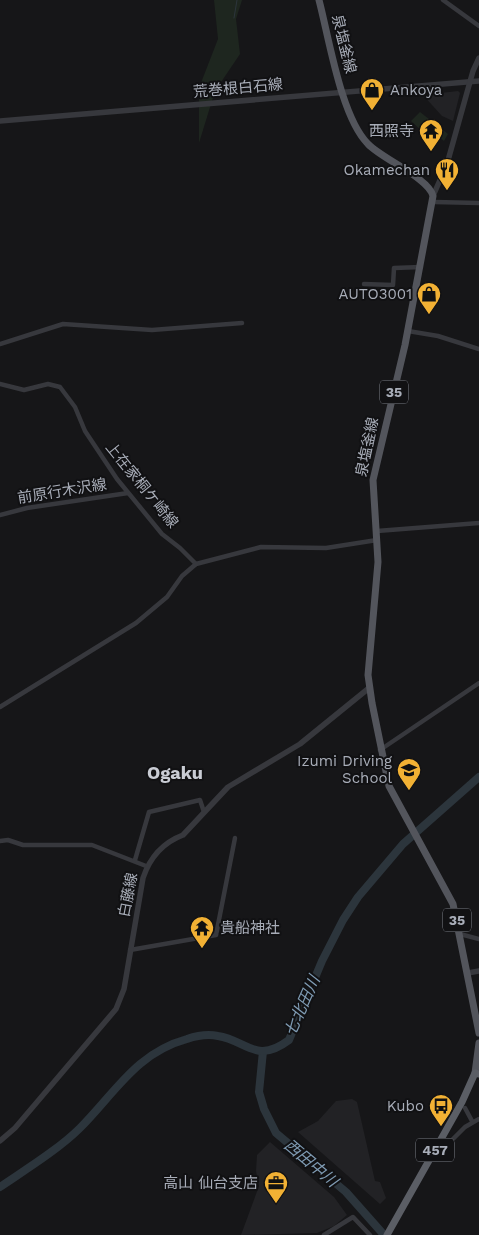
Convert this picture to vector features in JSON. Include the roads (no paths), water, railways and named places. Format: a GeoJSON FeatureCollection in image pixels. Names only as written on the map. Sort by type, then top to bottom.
{"type":"FeatureCollection","features":[{"type":"Feature","properties":{"kind":"highway","name":"457"},"geometry":{"type":"LineString","coordinates":[[388,1235],[477,1073]]}},
{"type":"Feature","properties":{"kind":"main road","name":"泉塩釜線"},"geometry":{"type":"LineString","coordinates":[[319,0],[342,92],[355,126],[367,144],[432,190],[433,199],[408,332],[373,480],[378,562],[368,662],[369,688],[380,750],[389,786],[406,821],[436,870],[450,898],[460,934]]}},
{"type":"Feature","properties":{"kind":"main road","name":"35"},"geometry":{"type":"LineString","coordinates":[[460,934],[479,1033]]}},
{"type":"Feature","properties":{"kind":"main road"},"geometry":{"type":"LineString","coordinates":[[477,1073],[479,1043]]}},
{"type":"Feature","properties":{"kind":"street"},"geometry":{"type":"LineString","coordinates":[[443,0],[479,26]]}},
{"type":"Feature","properties":{"kind":"street"},"geometry":{"type":"LineString","coordinates":[[479,58],[470,82],[447,164],[433,199],[479,203]]}},
{"type":"Feature","properties":{"kind":"street","name":"荒巻根白石線"},"geometry":{"type":"LineString","coordinates":[[0,121],[479,81]]}},
{"type":"Feature","properties":{"kind":"street"},"geometry":{"type":"LineString","coordinates":[[364,284],[393,285],[394,268],[420,268]]}},
{"type":"Feature","properties":{"kind":"street"},"geometry":{"type":"LineString","coordinates":[[0,344],[62,324],[152,330],[242,323]]}},
{"type":"Feature","properties":{"kind":"street"},"geometry":{"type":"LineString","coordinates":[[408,332],[438,336],[479,349]]}},
{"type":"Feature","properties":{"kind":"street","name":"上在家桐ケ崎線"},"geometry":{"type":"LineString","coordinates":[[0,384],[24,390],[48,384],[60,387],[75,407],[85,430],[100,455],[128,492],[162,534],[196,564]]}},
{"type":"Feature","properties":{"kind":"street","name":"前原行木沢線"},"geometry":{"type":"LineString","coordinates":[[0,515],[26,508],[128,492]]}},
{"type":"Feature","properties":{"kind":"street"},"geometry":{"type":"LineString","coordinates":[[377,532],[479,523]]}},
{"type":"Feature","properties":{"kind":"street"},"geometry":{"type":"LineString","coordinates":[[0,707],[136,623],[167,597],[182,576],[196,564],[261,547],[326,548],[377,540]]}},
{"type":"Feature","properties":{"kind":"street"},"geometry":{"type":"LineString","coordinates":[[380,750],[479,683]]}},
{"type":"Feature","properties":{"kind":"street","name":"白藤線"},"geometry":{"type":"LineString","coordinates":[[0,1142],[15,1128],[116,1009],[124,990],[146,866],[164,845],[183,836],[234,782],[300,744],[369,688]]}},
{"type":"Feature","properties":{"kind":"street"},"geometry":{"type":"LineString","coordinates":[[135,860],[149,812],[200,800],[204,812]]}},
{"type":"Feature","properties":{"kind":"street"},"geometry":{"type":"LineString","coordinates":[[130,950],[216,935],[234,838]]}},
{"type":"Feature","properties":{"kind":"street"},"geometry":{"type":"LineString","coordinates":[[0,841],[8,840],[23,845],[92,845],[135,860],[146,866]]}},
{"type":"Feature","properties":{"kind":"street"},"geometry":{"type":"LineString","coordinates":[[460,934],[479,939]]}},
{"type":"Feature","properties":{"kind":"street"},"geometry":{"type":"LineString","coordinates":[[468,972],[479,971]]}},
{"type":"Feature","properties":{"kind":"street"},"geometry":{"type":"LineString","coordinates":[[466,1108],[472,1121]]}},
{"type":"Feature","properties":{"kind":"street"},"geometry":{"type":"LineString","coordinates":[[436,1148],[443,1149],[446,1147],[456,1134],[472,1121],[479,1119]]}},
{"type":"Feature","properties":{"kind":"street"},"geometry":{"type":"LineString","coordinates":[[324,1235],[353,1217],[370,1235]]}},
{"type":"Feature","properties":{"kind":"waterway"},"geometry":{"type":"LineString","coordinates":[[234,18],[237,0]]}},
{"type":"Feature","properties":{"kind":"waterway","name":"七北田川"},"geometry":{"type":"LineString","coordinates":[[0,1187],[72,1136],[140,1064],[169,1045],[194,1037],[210,1035],[228,1038],[259,1051],[278,1047],[289,1040],[322,961],[343,920],[358,897],[403,844],[479,777]]}},
{"type":"Feature","properties":{"kind":"waterway","name":"西田中川"},"geometry":{"type":"LineString","coordinates":[[263,1051],[259,1092],[264,1109],[276,1133],[346,1192],[384,1235]]}},
{"type":"Feature","properties":{"kind":"place","name":"Ankoya"},"geometry":{"type":"Point","coordinates":[372,111]}},
{"type":"Feature","properties":{"kind":"place","name":"西照寺"},"geometry":{"type":"Point","coordinates":[431,152]}},
{"type":"Feature","properties":{"kind":"place","name":"Okamechan"},"geometry":{"type":"Point","coordinates":[447,191]}},
{"type":"Feature","properties":{"kind":"place","name":"AUTO3001"},"geometry":{"type":"Point","coordinates":[429,315]}},
{"type":"Feature","properties":{"kind":"place","name":"Izumi Driving School"},"geometry":{"type":"Point","coordinates":[409,791]}},
{"type":"Feature","properties":{"kind":"place","name":"貴船神社"},"geometry":{"type":"Point","coordinates":[202,949]}},
{"type":"Feature","properties":{"kind":"place","name":"Kubo"},"geometry":{"type":"Point","coordinates":[441,1127]}},
{"type":"Feature","properties":{"kind":"place","name":"高山 仙台支店"},"geometry":{"type":"Point","coordinates":[276,1204]}},
{"type":"Feature","properties":{"kind":"district","name":"Ogaku"},"geometry":{"type":"Point","coordinates":[175,772]}}]}
